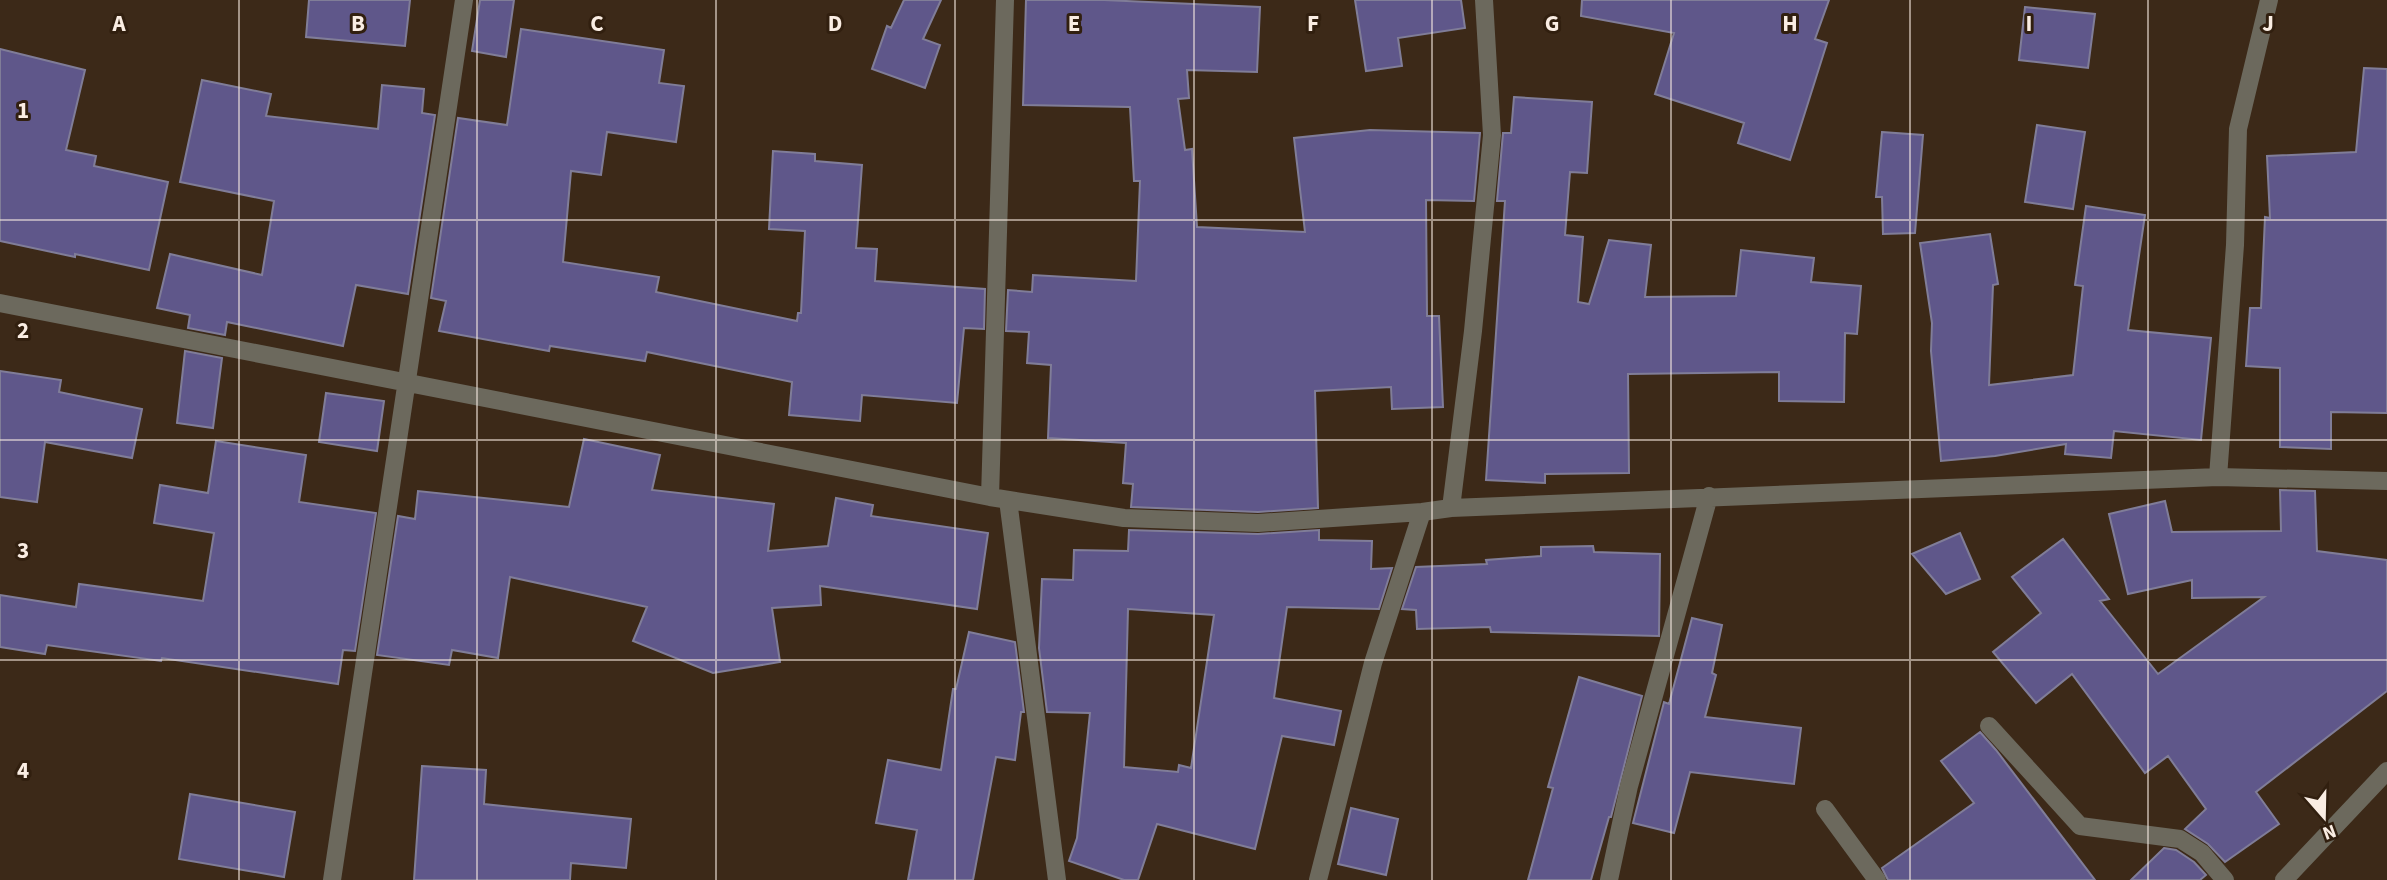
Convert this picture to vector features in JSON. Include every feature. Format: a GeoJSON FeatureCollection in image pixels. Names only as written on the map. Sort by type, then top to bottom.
{"type":"FeatureCollection","features":[{"type":"Feature","properties":{"kind":"street"},"geometry":{"type":"LineString","coordinates":[[332,880],[464,0]]}},
{"type":"Feature","properties":{"kind":"street"},"geometry":{"type":"LineString","coordinates":[[1005,0],[999,499],[1057,880]]}},
{"type":"Feature","properties":{"kind":"street"},"geometry":{"type":"LineString","coordinates":[[1451,508],[1473,331],[1492,135],[1484,0]]}},
{"type":"Feature","properties":{"kind":"street"},"geometry":{"type":"LineString","coordinates":[[2218,477],[2235,246],[2238,129],[2269,0]]}},
{"type":"Feature","properties":{"kind":"street"},"geometry":{"type":"LineString","coordinates":[[0,303],[999,499],[1124,519],[1258,523],[1451,508],[2218,477],[2387,481]]}},
{"type":"Feature","properties":{"kind":"street"},"geometry":{"type":"LineString","coordinates":[[1609,880],[1629,786],[1709,496]]}},
{"type":"Feature","properties":{"kind":"street"},"geometry":{"type":"LineString","coordinates":[[1318,880],[1373,663],[1422,512]]}},
{"type":"Feature","properties":{"kind":"street"},"geometry":{"type":"LineString","coordinates":[[1989,726],[2080,826],[2180,839],[2202,853],[2225,880]]}},
{"type":"Feature","properties":{"kind":"street"},"geometry":{"type":"LineString","coordinates":[[2284,880],[2387,771]]}},
{"type":"Feature","properties":{"kind":"street"},"geometry":{"type":"LineString","coordinates":[[1825,809],[1877,880]]}},
{"type":"Feature","properties":{"kind":"building"},"geometry":{"type":"Polygon","coordinates":[[[309,0],[410,0],[405,46],[306,37],[309,0]]]}},
{"type":"Feature","properties":{"kind":"building"},"geometry":{"type":"Polygon","coordinates":[[[480,0],[514,0],[506,57],[472,51],[480,0]]]}},
{"type":"Feature","properties":{"kind":"building"},"geometry":{"type":"Polygon","coordinates":[[[904,0],[941,0],[923,39],[940,45],[925,88],[872,69],[887,26],[891,28],[904,0]]]}},
{"type":"Feature","properties":{"kind":"building"},"geometry":{"type":"Polygon","coordinates":[[[1026,0],[1104,0],[1260,7],[1257,72],[1187,70],[1189,98],[1178,99],[1185,150],[1192,149],[1197,227],[1305,232],[1294,138],[1370,130],[1480,133],[1474,201],[1426,200],[1427,316],[1439,316],[1443,407],[1392,409],[1391,387],[1315,391],[1318,508],[1258,512],[1131,507],[1133,484],[1123,483],[1126,443],[1048,438],[1051,365],[1027,363],[1029,332],[1006,331],[1008,290],[1032,292],[1033,275],[1136,281],[1140,181],[1134,181],[1130,107],[1023,105],[1026,0]]]}},
{"type":"Feature","properties":{"kind":"building"},"geometry":{"type":"Polygon","coordinates":[[[1355,0],[1461,0],[1465,28],[1398,38],[1402,66],[1366,71],[1355,0]]]}},
{"type":"Feature","properties":{"kind":"building"},"geometry":{"type":"Polygon","coordinates":[[[1582,0],[1829,0],[1815,39],[1827,43],[1790,160],[1738,143],[1744,123],[1655,94],[1674,33],[1581,16],[1582,0]]]}},
{"type":"Feature","properties":{"kind":"building"},"geometry":{"type":"Polygon","coordinates":[[[2025,7],[2095,14],[2088,68],[2019,60],[2025,7]]]}},
{"type":"Feature","properties":{"kind":"building"},"geometry":{"type":"Polygon","coordinates":[[[521,29],[664,50],[659,83],[684,86],[676,142],[607,132],[601,175],[571,171],[563,262],[659,277],[656,292],[797,321],[798,313],[801,313],[805,231],[769,229],[773,151],[815,154],[815,161],[862,165],[856,248],[877,249],[875,281],[985,289],[984,329],[964,328],[957,403],[862,395],[860,421],[789,415],[792,382],[647,352],[645,361],[550,346],[549,351],[439,331],[446,301],[431,298],[458,118],[507,125],[521,29]]]}},
{"type":"Feature","properties":{"kind":"building"},"geometry":{"type":"Polygon","coordinates":[[[0,49],[85,70],[66,150],[96,156],[94,166],[168,182],[149,270],[0,241],[0,49]]]}},
{"type":"Feature","properties":{"kind":"building"},"geometry":{"type":"Polygon","coordinates":[[[2364,68],[2387,69],[2387,413],[2331,412],[2331,449],[2280,447],[2280,368],[2246,366],[2250,308],[2261,308],[2265,217],[2270,218],[2267,156],[2356,152],[2364,68]]]}},
{"type":"Feature","properties":{"kind":"building"},"geometry":{"type":"Polygon","coordinates":[[[202,80],[271,94],[266,116],[378,129],[382,85],[424,89],[422,113],[435,115],[408,294],[356,285],[343,346],[227,322],[225,335],[188,328],[190,315],[157,308],[170,254],[262,275],[274,201],[180,182],[202,80]]]}},
{"type":"Feature","properties":{"kind":"building"},"geometry":{"type":"Polygon","coordinates":[[[1514,97],[1592,102],[1587,173],[1570,172],[1565,235],[1583,237],[1578,302],[1589,304],[1609,240],[1651,245],[1645,297],[1736,296],[1741,250],[1814,258],[1811,282],[1861,286],[1857,334],[1845,333],[1844,402],[1779,401],[1779,372],[1628,374],[1629,473],[1545,474],[1545,483],[1486,480],[1505,201],[1497,201],[1503,133],[1511,133],[1514,97]]]}},
{"type":"Feature","properties":{"kind":"building"},"geometry":{"type":"Polygon","coordinates":[[[2037,125],[2085,132],[2073,209],[2025,202],[2037,125]]]}},
{"type":"Feature","properties":{"kind":"building"},"geometry":{"type":"Polygon","coordinates":[[[1882,132],[1923,135],[1915,233],[1883,234],[1882,197],[1876,197],[1882,132]]]}},
{"type":"Feature","properties":{"kind":"building"},"geometry":{"type":"Polygon","coordinates":[[[2086,206],[2145,215],[2128,330],[2211,338],[2201,440],[2114,431],[2111,458],[2065,454],[2066,444],[1995,456],[1941,461],[1931,351],[1932,323],[1920,243],[1990,234],[1998,284],[1993,285],[1989,385],[2073,375],[2083,286],[2075,285],[2086,206]]]}},
{"type":"Feature","properties":{"kind":"building"},"geometry":{"type":"Polygon","coordinates":[[[185,351],[222,358],[213,428],[177,423],[185,351]]]}},
{"type":"Feature","properties":{"kind":"building"},"geometry":{"type":"Polygon","coordinates":[[[0,371],[61,380],[59,392],[142,409],[132,458],[45,442],[37,502],[0,497],[0,371]]]}},
{"type":"Feature","properties":{"kind":"building"},"geometry":{"type":"Polygon","coordinates":[[[326,393],[384,401],[377,451],[319,442],[326,393]]]}},
{"type":"Feature","properties":{"kind":"building"},"geometry":{"type":"Polygon","coordinates":[[[584,439],[660,455],[652,490],[774,504],[768,551],[828,546],[836,498],[873,505],[871,516],[988,533],[977,609],[820,586],[821,605],[772,608],[780,662],[713,673],[633,641],[647,607],[510,577],[498,658],[452,650],[449,665],[377,655],[398,516],[415,519],[418,491],[569,507],[584,439]]]}},
{"type":"Feature","properties":{"kind":"building"},"geometry":{"type":"Polygon","coordinates":[[[216,441],[306,455],[299,502],[376,513],[355,651],[343,650],[338,684],[162,658],[161,661],[47,645],[45,654],[0,647],[0,595],[76,607],[79,584],[203,601],[214,533],[154,523],[160,485],[208,493],[216,441]]]}},
{"type":"Feature","properties":{"kind":"building"},"geometry":{"type":"Polygon","coordinates":[[[2280,490],[2315,491],[2317,551],[2387,560],[2387,691],[2256,792],[2279,824],[2225,862],[2208,844],[2185,829],[2206,809],[2168,756],[2145,773],[2072,674],[2036,703],[1993,652],[2041,613],[2012,577],[2063,539],[2109,599],[2100,601],[2158,674],[2264,597],[2192,598],[2192,580],[2128,594],[2109,514],[2165,501],[2172,532],[2281,531],[2280,490]]]}},
{"type":"Feature","properties":{"kind":"building"},"geometry":{"type":"Polygon","coordinates":[[[1129,530],[1258,534],[1319,530],[1319,540],[1372,541],[1371,569],[1392,568],[1379,609],[1287,607],[1274,698],[1341,711],[1334,745],[1282,736],[1255,849],[1157,824],[1138,880],[1124,880],[1069,861],[1077,838],[1090,713],[1047,712],[1039,648],[1042,579],[1073,580],[1074,550],[1128,551],[1129,530]],[[1128,609],[1124,767],[1178,772],[1179,765],[1191,768],[1214,615],[1128,609]]]}},
{"type":"Feature","properties":{"kind":"building"},"geometry":{"type":"Polygon","coordinates":[[[1960,533],[1980,579],[1946,594],[1912,554],[1960,533]]]}},
{"type":"Feature","properties":{"kind":"building"},"geometry":{"type":"Polygon","coordinates":[[[1593,546],[1594,552],[1660,554],[1659,636],[1491,632],[1490,627],[1417,629],[1416,610],[1402,609],[1416,567],[1487,564],[1486,560],[1541,556],[1541,547],[1593,546]]]}},
{"type":"Feature","properties":{"kind":"building"},"geometry":{"type":"Polygon","coordinates":[[[1692,618],[1722,625],[1712,673],[1716,675],[1705,717],[1801,728],[1794,784],[1690,772],[1674,833],[1633,823],[1664,702],[1669,704],[1692,618]]]}},
{"type":"Feature","properties":{"kind":"building"},"geometry":{"type":"Polygon","coordinates":[[[969,632],[1015,642],[1024,712],[1021,712],[1015,760],[996,757],[973,880],[908,880],[917,830],[876,823],[888,760],[941,770],[953,689],[956,689],[969,632]]]}},
{"type":"Feature","properties":{"kind":"building"},"geometry":{"type":"Polygon","coordinates":[[[1579,677],[1642,696],[1611,817],[1591,880],[1528,880],[1553,788],[1548,787],[1579,677]]]}},
{"type":"Feature","properties":{"kind":"building"},"geometry":{"type":"Polygon","coordinates":[[[1980,732],[2095,880],[1888,880],[1882,868],[1974,803],[1941,761],[1980,732]]]}},
{"type":"Feature","properties":{"kind":"building"},"geometry":{"type":"Polygon","coordinates":[[[422,766],[486,770],[484,804],[631,819],[626,868],[571,863],[570,880],[414,880],[422,766]]]}},
{"type":"Feature","properties":{"kind":"building"},"geometry":{"type":"Polygon","coordinates":[[[190,794],[295,812],[284,877],[179,859],[190,794]]]}},
{"type":"Feature","properties":{"kind":"building"},"geometry":{"type":"Polygon","coordinates":[[[1351,808],[1398,819],[1386,875],[1338,864],[1351,808]]]}},
{"type":"Feature","properties":{"kind":"building"},"geometry":{"type":"Polygon","coordinates":[[[2164,848],[2176,850],[2194,862],[2206,875],[2200,880],[2131,880],[2164,848]]]}}]}
